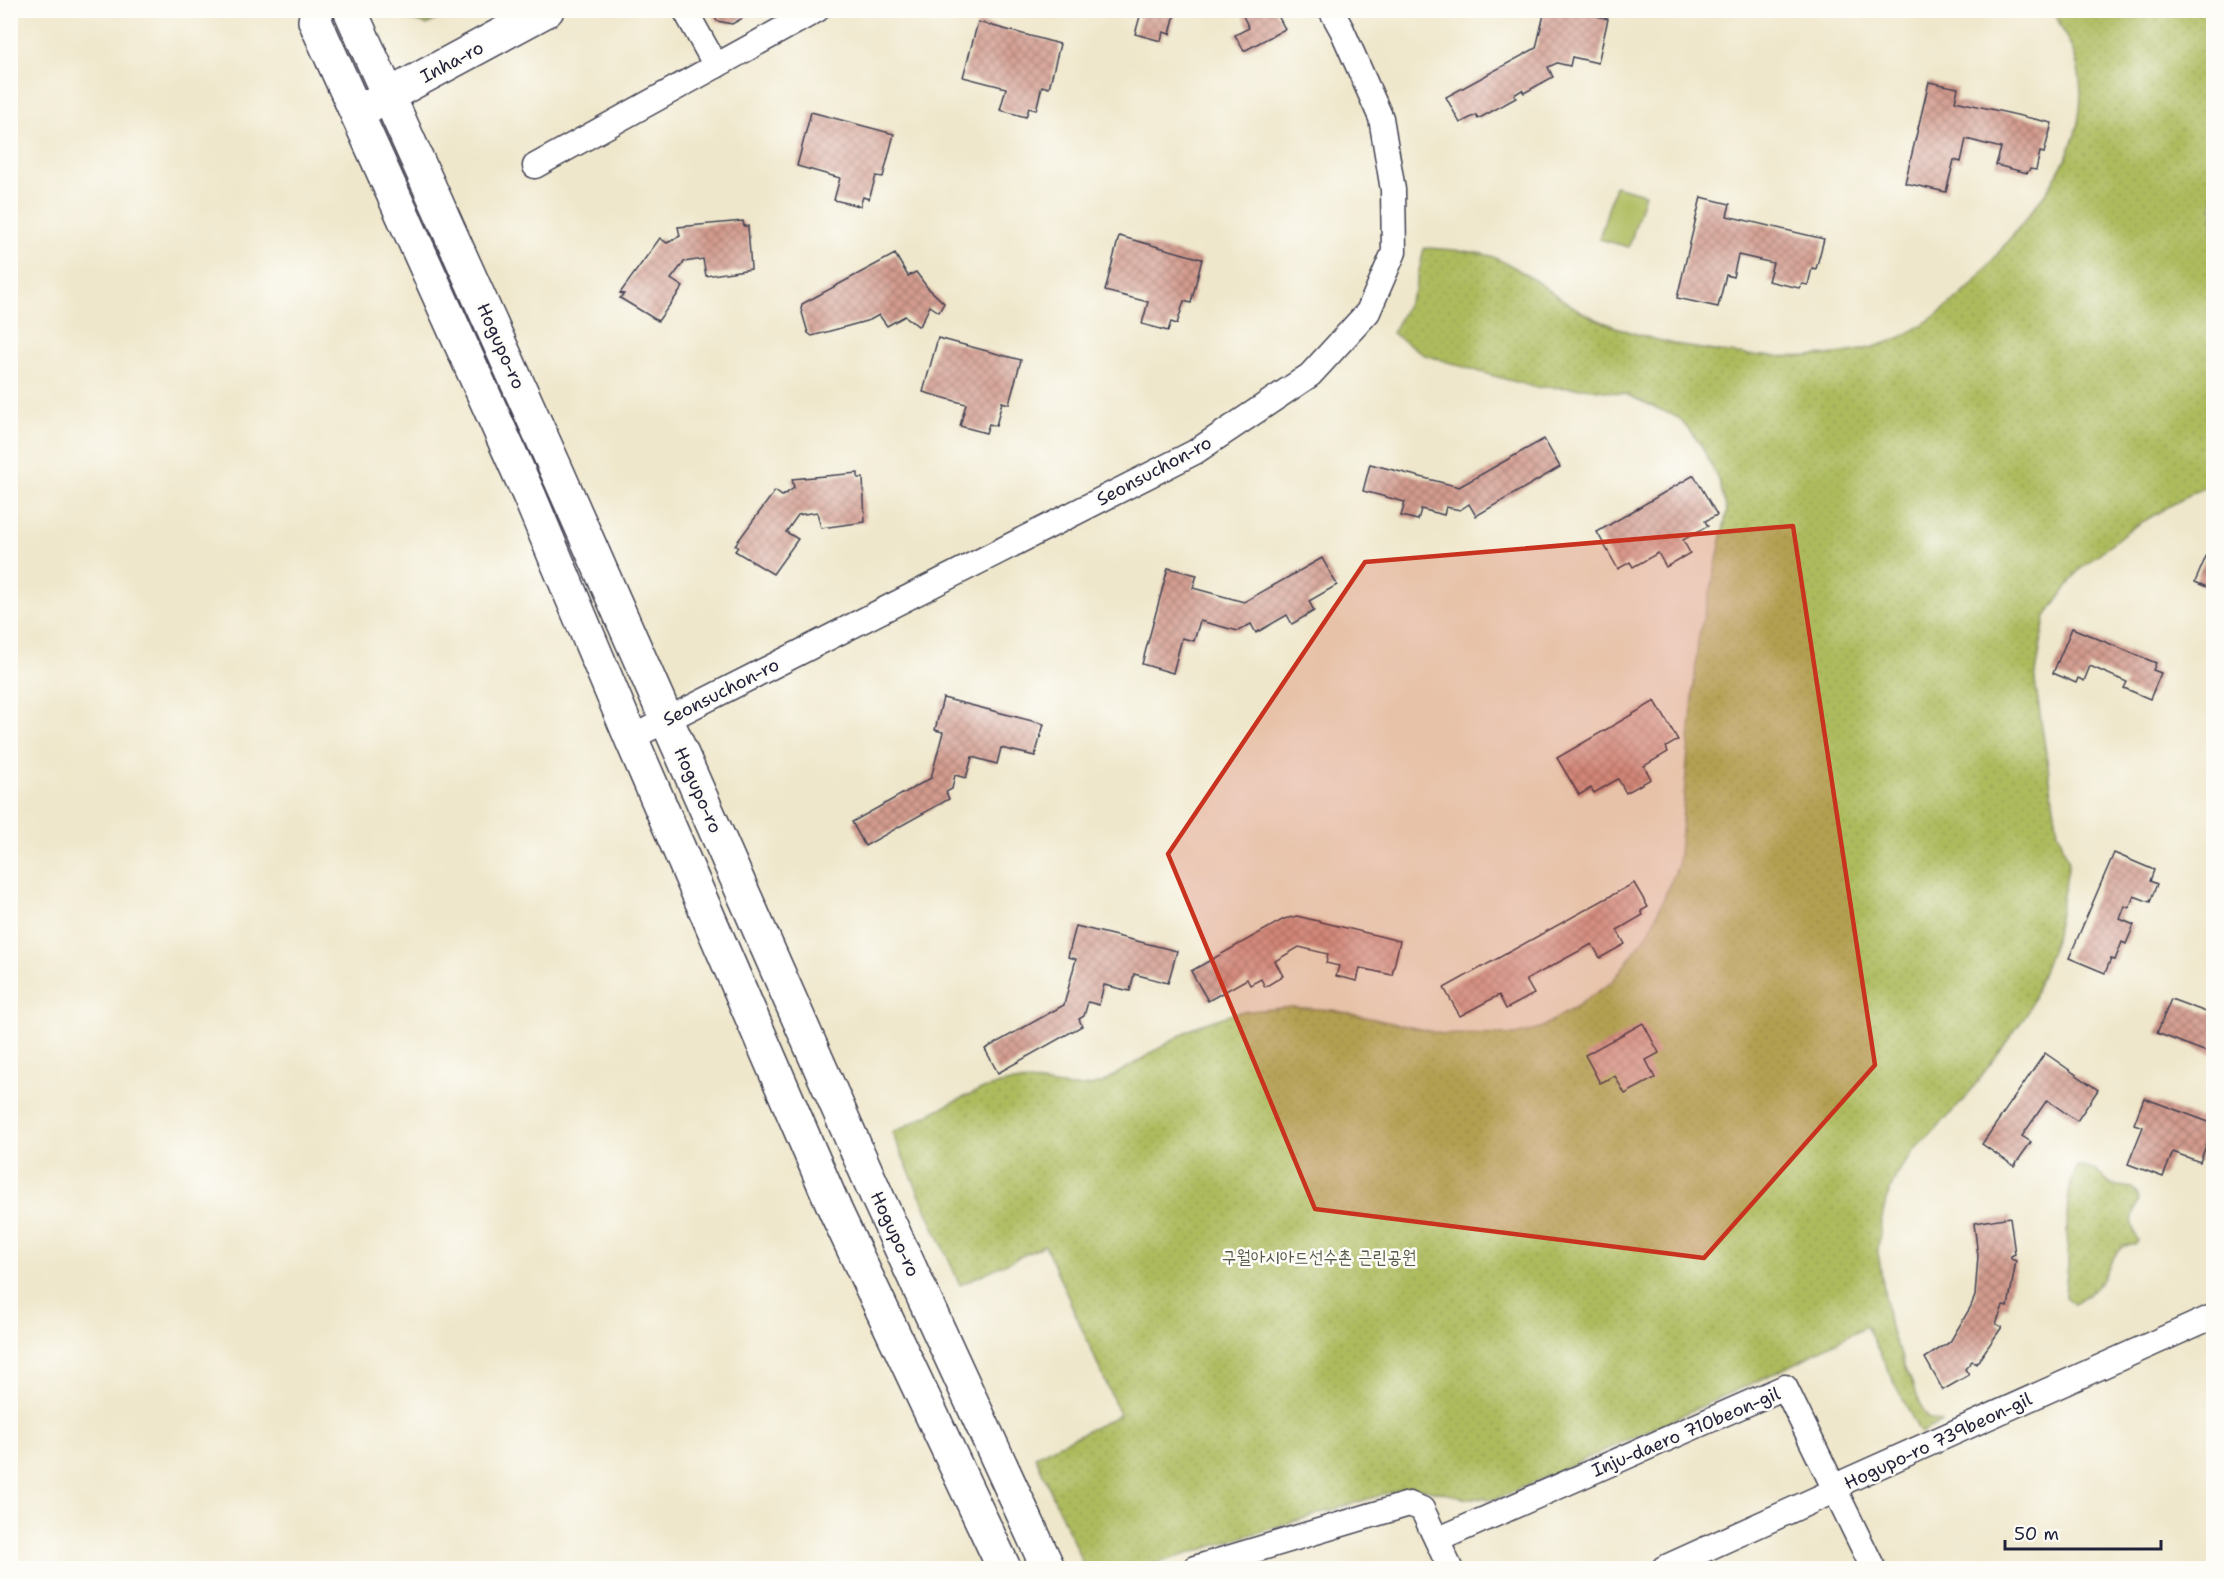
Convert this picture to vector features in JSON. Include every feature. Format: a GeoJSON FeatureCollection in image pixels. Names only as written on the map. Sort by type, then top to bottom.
{"type":"FeatureCollection","features":[{"type":"Feature","properties":{"kind":"main road","name":"Hogupo-ro"},"geometry":{"type":"LineString","coordinates":[[317,10],[315,21],[529,495],[631,738],[836,1212],[1004,1569]]}},
{"type":"Feature","properties":{"kind":"main road","name":"Hogupo-ro"},"geometry":{"type":"LineString","coordinates":[[350,10],[876,1194],[1048,1569]]}},
{"type":"Feature","properties":{"kind":"main road","name":"Inha-ro"},"geometry":{"type":"LineString","coordinates":[[356,112],[547,10]]}},
{"type":"Feature","properties":{"kind":"street"},"geometry":{"type":"LineString","coordinates":[[685,10],[716,66]]}},
{"type":"Feature","properties":{"kind":"street"},"geometry":{"type":"LineString","coordinates":[[535,165],[817,10]]}},
{"type":"Feature","properties":{"kind":"street","name":"Seonsuchon-ro"},"geometry":{"type":"LineString","coordinates":[[631,738],[1195,452],[1310,375],[1368,312],[1394,252],[1393,189],[1381,118],[1331,10]]}},
{"type":"Feature","properties":{"kind":"street","name":"Hogupo-ro 739beon-gil"},"geometry":{"type":"LineString","coordinates":[[1664,1569],[1836,1490],[1846,1481],[2214,1316]]}},
{"type":"Feature","properties":{"kind":"street","name":"Inju-daero 710beon-gil"},"geometry":{"type":"LineString","coordinates":[[1437,1540],[1785,1387],[1873,1569]]}},
{"type":"Feature","properties":{"kind":"street"},"geometry":{"type":"LineString","coordinates":[[1195,1569],[1408,1504],[1422,1509],[1450,1569]]}},
{"type":"Feature","properties":{"kind":"highlighted area"},"geometry":{"type":"Polygon","coordinates":[[[1793,526],[1875,1065],[1704,1258],[1315,1209],[1168,854],[1365,562],[1793,526]]]}},
{"type":"Feature","properties":{"kind":"green space"},"geometry":{"type":"Polygon","coordinates":[[[388,11],[451,11],[427,25],[389,14],[388,11]]]}},
{"type":"Feature","properties":{"kind":"green space","name":"구월아시아드선수촌 근린공원"},"geometry":{"type":"Polygon","coordinates":[[[2054,11],[2213,11],[2213,485],[2197,490],[2127,531],[2078,571],[2045,618],[2035,681],[2058,832],[2069,862],[2055,940],[2027,1014],[1964,1100],[1915,1149],[1896,1176],[1886,1200],[1881,1223],[1878,1252],[1890,1328],[1924,1413],[1929,1419],[1942,1422],[1920,1433],[1866,1326],[1792,1365],[1497,1499],[1467,1498],[1411,1486],[1141,1568],[1085,1568],[1035,1456],[1120,1415],[1045,1245],[960,1285],[892,1133],[967,1096],[997,1085],[1023,1081],[1077,1087],[1102,1083],[1196,1026],[1239,1012],[1291,1007],[1333,1010],[1443,1034],[1515,1035],[1540,1028],[1612,982],[1649,932],[1678,865],[1698,639],[1727,511],[1719,481],[1701,445],[1679,418],[1625,394],[1586,388],[1534,387],[1494,376],[1425,355],[1392,333],[1415,290],[1424,248],[1492,256],[1584,313],[1616,327],[1653,339],[1694,348],[1781,357],[1861,350],[1894,340],[1933,317],[1969,288],[2044,194],[2068,153],[2076,132],[2081,85],[2074,54],[2054,11]]]}},
{"type":"Feature","properties":{"kind":"green space"},"geometry":{"type":"Polygon","coordinates":[[[1615,186],[1645,194],[1629,247],[1599,239],[1615,186]]]}},
{"type":"Feature","properties":{"kind":"green space"},"geometry":{"type":"Polygon","coordinates":[[[2077,1166],[2095,1170],[2111,1185],[2132,1188],[2139,1200],[2132,1220],[2138,1241],[2135,1245],[2128,1245],[2117,1252],[2098,1285],[2074,1304],[2065,1297],[2065,1293],[2068,1264],[2068,1202],[2077,1166]]]}},
{"type":"Feature","properties":{"kind":"building"},"geometry":{"type":"Polygon","coordinates":[[[711,10],[753,10],[754,12],[732,24],[717,21],[711,10]]]}},
{"type":"Feature","properties":{"kind":"building"},"geometry":{"type":"Polygon","coordinates":[[[1135,10],[1176,10],[1170,34],[1163,32],[1161,41],[1135,34],[1141,13],[1135,10]]]}},
{"type":"Feature","properties":{"kind":"building"},"geometry":{"type":"Polygon","coordinates":[[[1240,10],[1275,10],[1285,29],[1244,51],[1235,35],[1249,28],[1240,10]]]}},
{"type":"Feature","properties":{"kind":"building"},"geometry":{"type":"Polygon","coordinates":[[[1545,10],[1574,10],[1608,19],[1598,63],[1572,57],[1570,66],[1557,63],[1548,67],[1553,77],[1524,93],[1522,90],[1514,95],[1516,98],[1478,119],[1476,115],[1460,123],[1446,97],[1536,48],[1545,10]]]}},
{"type":"Feature","properties":{"kind":"building"},"geometry":{"type":"Polygon","coordinates":[[[978,22],[1060,44],[1049,88],[1042,86],[1036,110],[1029,108],[1026,117],[1000,110],[1006,88],[963,77],[978,22]]]}},
{"type":"Feature","properties":{"kind":"building"},"geometry":{"type":"Polygon","coordinates":[[[1929,82],[1958,88],[1955,101],[2052,123],[2044,153],[2040,152],[2036,170],[2030,169],[2027,173],[1996,165],[2001,148],[1966,139],[1961,162],[1954,160],[1946,192],[1905,183],[1929,82]]]}},
{"type":"Feature","properties":{"kind":"building"},"geometry":{"type":"Polygon","coordinates":[[[811,112],[894,134],[883,177],[876,176],[869,199],[863,197],[860,206],[834,200],[840,178],[797,166],[811,112]]]}},
{"type":"Feature","properties":{"kind":"building"},"geometry":{"type":"Polygon","coordinates":[[[1701,197],[1730,204],[1727,216],[1824,239],[1816,269],[1812,268],[1808,285],[1802,284],[1799,288],[1768,281],[1773,263],[1738,255],[1733,277],[1726,275],[1718,307],[1677,298],[1701,197]]]}},
{"type":"Feature","properties":{"kind":"building"},"geometry":{"type":"Polygon","coordinates":[[[743,221],[744,226],[748,226],[751,269],[706,276],[703,259],[684,262],[671,279],[683,287],[658,321],[620,298],[624,294],[620,293],[660,238],[667,243],[680,236],[678,227],[743,221]]]}},
{"type":"Feature","properties":{"kind":"building"},"geometry":{"type":"Polygon","coordinates":[[[1119,236],[1202,259],[1191,303],[1184,301],[1177,324],[1171,322],[1168,331],[1142,324],[1148,302],[1105,291],[1119,236]]]}},
{"type":"Feature","properties":{"kind":"building"},"geometry":{"type":"Polygon","coordinates":[[[895,254],[908,276],[916,272],[927,287],[944,303],[939,312],[930,306],[918,326],[905,316],[887,326],[879,315],[870,320],[812,336],[808,333],[801,309],[802,304],[895,254]]]}},
{"type":"Feature","properties":{"kind":"building"},"geometry":{"type":"Polygon","coordinates":[[[938,338],[1021,360],[1009,404],[1002,402],[996,426],[989,424],[986,433],[960,426],[966,404],[923,392],[938,338]]]}},
{"type":"Feature","properties":{"kind":"building"},"geometry":{"type":"Polygon","coordinates":[[[1544,439],[1560,467],[1476,516],[1469,504],[1460,510],[1446,507],[1444,515],[1421,509],[1418,520],[1401,516],[1405,502],[1363,491],[1370,464],[1459,487],[1544,439]]]}},
{"type":"Feature","properties":{"kind":"building"},"geometry":{"type":"Polygon","coordinates":[[[858,473],[858,478],[863,478],[865,522],[821,528],[817,512],[798,515],[786,532],[798,539],[773,574],[735,551],[738,547],[735,545],[775,491],[782,496],[794,488],[792,479],[858,473]]]}},
{"type":"Feature","properties":{"kind":"building"},"geometry":{"type":"Polygon","coordinates":[[[1694,475],[1717,515],[1705,521],[1708,526],[1683,540],[1690,553],[1666,567],[1658,553],[1633,567],[1630,562],[1618,569],[1597,532],[1694,475]]]}},
{"type":"Feature","properties":{"kind":"building"},"geometry":{"type":"Polygon","coordinates":[[[2214,538],[2214,590],[2195,582],[2214,538]]]}},
{"type":"Feature","properties":{"kind":"building"},"geometry":{"type":"Polygon","coordinates":[[[1322,558],[1337,585],[1309,601],[1314,611],[1292,624],[1287,615],[1256,633],[1251,624],[1238,631],[1200,621],[1194,641],[1182,638],[1173,673],[1142,664],[1168,568],[1197,575],[1193,588],[1244,602],[1322,558]]]}},
{"type":"Feature","properties":{"kind":"building"},"geometry":{"type":"Polygon","coordinates":[[[2072,628],[2156,663],[2153,670],[2161,673],[2150,699],[2124,688],[2127,682],[2090,666],[2084,681],[2078,678],[2076,683],[2053,673],[2072,628]]]}},
{"type":"Feature","properties":{"kind":"building"},"geometry":{"type":"Polygon","coordinates":[[[943,698],[1044,724],[1035,756],[1001,748],[997,764],[972,757],[966,778],[955,775],[952,789],[946,792],[949,799],[865,846],[852,822],[931,778],[943,732],[935,730],[943,698]]]}},
{"type":"Feature","properties":{"kind":"building"},"geometry":{"type":"Polygon","coordinates":[[[1655,701],[1678,740],[1666,747],[1668,752],[1644,766],[1651,779],[1626,793],[1618,779],[1594,793],[1591,788],[1579,795],[1557,758],[1655,701]]]}},
{"type":"Feature","properties":{"kind":"building"},"geometry":{"type":"Polygon","coordinates":[[[2114,853],[2154,870],[2150,881],[2157,884],[2150,902],[2134,896],[2129,908],[2125,906],[2120,919],[2134,925],[2126,944],[2122,942],[2115,960],[2111,959],[2105,973],[2069,958],[2114,853]]]}},
{"type":"Feature","properties":{"kind":"building"},"geometry":{"type":"Polygon","coordinates":[[[1634,883],[1648,907],[1641,911],[1643,915],[1617,930],[1625,944],[1600,958],[1592,944],[1526,980],[1534,994],[1506,1009],[1499,995],[1460,1016],[1444,988],[1634,883]]]}},
{"type":"Feature","properties":{"kind":"building"},"geometry":{"type":"Polygon","coordinates":[[[1297,916],[1400,941],[1392,975],[1360,968],[1357,981],[1336,976],[1339,966],[1326,963],[1328,954],[1299,947],[1275,961],[1283,976],[1265,987],[1261,979],[1250,985],[1247,979],[1208,1001],[1191,971],[1284,919],[1297,916]]]}},
{"type":"Feature","properties":{"kind":"building"},"geometry":{"type":"Polygon","coordinates":[[[1076,926],[1177,951],[1168,983],[1134,974],[1130,991],[1104,985],[1099,1005],[1088,1002],[1084,1016],[1079,1019],[1082,1026],[998,1073],[985,1049],[1064,1005],[1076,959],[1068,957],[1076,926]]]}},
{"type":"Feature","properties":{"kind":"building"},"geometry":{"type":"Polygon","coordinates":[[[2171,999],[2214,1015],[2214,1055],[2157,1033],[2171,999]]]}},
{"type":"Feature","properties":{"kind":"building"},"geometry":{"type":"Polygon","coordinates":[[[1643,1023],[1659,1053],[1646,1060],[1655,1078],[1625,1094],[1615,1076],[1600,1083],[1585,1055],[1643,1023]]]}},
{"type":"Feature","properties":{"kind":"building"},"geometry":{"type":"Polygon","coordinates":[[[2045,1053],[2098,1090],[2077,1121],[2047,1100],[2022,1136],[2031,1142],[2014,1166],[1982,1144],[2045,1053]]]}},
{"type":"Feature","properties":{"kind":"building"},"geometry":{"type":"Polygon","coordinates":[[[2144,1098],[2214,1124],[2200,1162],[2173,1152],[2163,1177],[2128,1164],[2143,1127],[2134,1124],[2144,1098]]]}},
{"type":"Feature","properties":{"kind":"building"},"geometry":{"type":"Polygon","coordinates":[[[2010,1217],[2015,1254],[2011,1256],[2011,1259],[2016,1261],[2008,1307],[2003,1306],[1996,1324],[2002,1327],[1976,1364],[1972,1361],[1965,1369],[1969,1375],[1943,1390],[1925,1358],[1950,1342],[1975,1296],[1978,1256],[1974,1223],[2010,1217]]]}}]}
